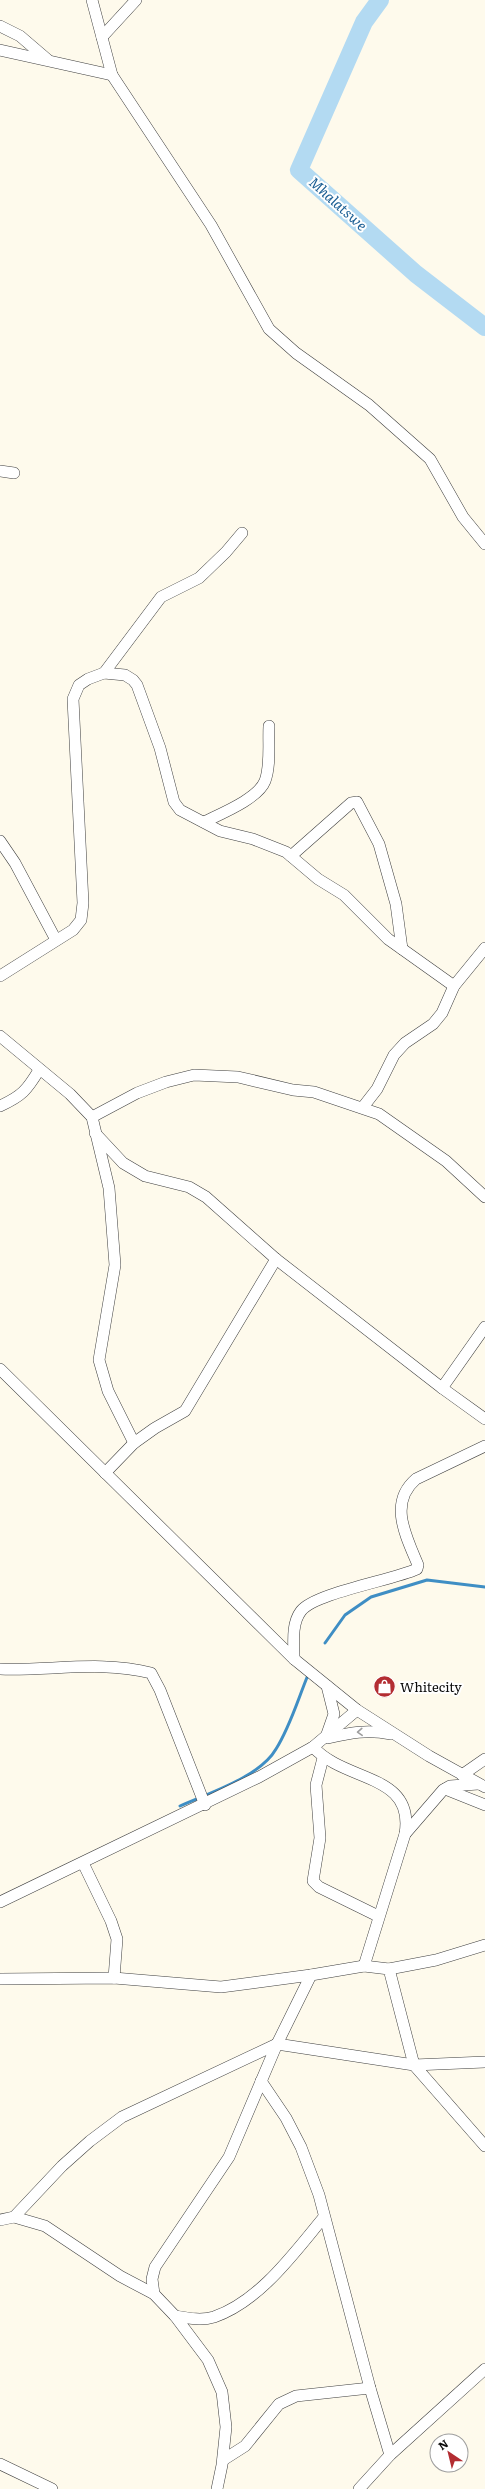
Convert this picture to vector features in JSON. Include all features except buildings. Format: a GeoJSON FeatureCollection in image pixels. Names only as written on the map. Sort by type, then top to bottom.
{"type":"FeatureCollection","features":[{"type":"Feature","properties":{"kind":"street"},"geometry":{"type":"LineString","coordinates":[[92,0],[112,75],[211,225],[269,329],[296,353],[369,405],[430,459],[463,517],[485,544]]}},
{"type":"Feature","properties":{"kind":"street"},"geometry":{"type":"LineString","coordinates":[[102,37],[136,0]]}},
{"type":"Feature","properties":{"kind":"street"},"geometry":{"type":"LineString","coordinates":[[0,26],[20,36],[48,60]]}},
{"type":"Feature","properties":{"kind":"street"},"geometry":{"type":"LineString","coordinates":[[0,50],[112,75]]}},
{"type":"Feature","properties":{"kind":"street"},"geometry":{"type":"LineString","coordinates":[[0,471],[14,473]]}},
{"type":"Feature","properties":{"kind":"street"},"geometry":{"type":"LineString","coordinates":[[104,674],[161,597],[199,578],[226,552],[242,533]]}},
{"type":"Feature","properties":{"kind":"street"},"geometry":{"type":"LineString","coordinates":[[0,976],[73,930],[81,920],[83,903],[73,699],[79,685],[88,679],[104,674],[125,675],[137,685],[160,748],[174,802],[180,810],[220,831],[253,839],[291,856],[318,879],[344,895],[388,940],[454,986]]}},
{"type":"Feature","properties":{"kind":"street"},"geometry":{"type":"LineString","coordinates":[[204,822],[234,807],[264,783],[267,771],[268,726]]}},
{"type":"Feature","properties":{"kind":"street"},"geometry":{"type":"LineString","coordinates":[[291,856],[351,803],[357,802],[379,844],[396,904],[402,949]]}},
{"type":"Feature","properties":{"kind":"street"},"geometry":{"type":"LineString","coordinates":[[0,841],[15,863],[56,940]]}},
{"type":"Feature","properties":{"kind":"street"},"geometry":{"type":"LineString","coordinates":[[363,1107],[377,1089],[394,1055],[405,1043],[433,1024],[442,1013],[454,986],[485,948]]}},
{"type":"Feature","properties":{"kind":"street"},"geometry":{"type":"LineString","coordinates":[[0,1036],[39,1070],[70,1094],[92,1117],[109,1188],[115,1265],[99,1360],[108,1391],[134,1443]]}},
{"type":"Feature","properties":{"kind":"street"},"geometry":{"type":"LineString","coordinates":[[0,1106],[17,1098],[27,1090],[39,1070]]}},
{"type":"Feature","properties":{"kind":"street"},"geometry":{"type":"LineString","coordinates":[[92,1117],[137,1094],[166,1082],[194,1074],[238,1077],[293,1090],[314,1092],[363,1107],[396,1124],[440,1157],[485,1197]]}},
{"type":"Feature","properties":{"kind":"street"},"geometry":{"type":"LineString","coordinates":[[95,1133],[123,1163],[145,1176],[189,1187],[206,1197],[276,1259],[442,1388],[485,1419]]}},
{"type":"Feature","properties":{"kind":"street"},"geometry":{"type":"LineString","coordinates":[[105,1473],[134,1443],[155,1428],[185,1411],[276,1259]]}},
{"type":"Feature","properties":{"kind":"street"},"geometry":{"type":"LineString","coordinates":[[442,1388],[485,1327]]}},
{"type":"Feature","properties":{"kind":"street"},"geometry":{"type":"LineString","coordinates":[[0,1369],[294,1659],[357,1710],[395,1735],[482,1786]]}},
{"type":"Feature","properties":{"kind":"street"},"geometry":{"type":"LineString","coordinates":[[294,1659],[294,1634],[296,1620],[301,1610],[309,1605],[354,1588],[417,1569],[418,1565],[400,1513],[401,1500],[407,1487],[416,1479],[485,1446]]}},
{"type":"Feature","properties":{"kind":"street"},"geometry":{"type":"LineString","coordinates":[[0,1669],[92,1667],[123,1668],[151,1673],[160,1690],[205,1805]]}},
{"type":"Feature","properties":{"kind":"street"},"geometry":{"type":"LineString","coordinates":[[325,1738],[334,1714],[326,1685]]}},
{"type":"Feature","properties":{"kind":"street"},"geometry":{"type":"LineString","coordinates":[[0,1902],[205,1805],[313,1747],[357,1710]]}},
{"type":"Feature","properties":{"kind":"street"},"geometry":{"type":"LineString","coordinates":[[325,1738],[353,1732],[375,1731],[395,1735]]}},
{"type":"Feature","properties":{"kind":"street"},"geometry":{"type":"LineString","coordinates":[[313,1747],[323,1758],[392,1790],[403,1803],[408,1818],[405,1834],[378,1916],[364,1966]]}},
{"type":"Feature","properties":{"kind":"street"},"geometry":{"type":"LineString","coordinates":[[323,1758],[316,1785],[320,1838],[313,1881],[319,1887],[378,1916]]}},
{"type":"Feature","properties":{"kind":"street"},"geometry":{"type":"LineString","coordinates":[[462,1775],[485,1759]]}},
{"type":"Feature","properties":{"kind":"street"},"geometry":{"type":"LineString","coordinates":[[405,1834],[437,1795],[445,1789],[482,1786]]}},
{"type":"Feature","properties":{"kind":"street"},"geometry":{"type":"LineString","coordinates":[[445,1789],[485,1805]]}},
{"type":"Feature","properties":{"kind":"street"},"geometry":{"type":"LineString","coordinates":[[83,1863],[117,1938],[114,1978]]}},
{"type":"Feature","properties":{"kind":"street"},"geometry":{"type":"LineString","coordinates":[[0,1979],[114,1978],[221,1987],[311,1975],[364,1966],[389,1969],[436,1960],[485,1945]]}},
{"type":"Feature","properties":{"kind":"street"},"geometry":{"type":"LineString","coordinates":[[389,1969],[414,2065],[485,2146]]}},
{"type":"Feature","properties":{"kind":"street"},"geometry":{"type":"LineString","coordinates":[[154,2294],[152,2279],[155,2267],[229,2158],[277,2044],[311,1975]]}},
{"type":"Feature","properties":{"kind":"street"},"geometry":{"type":"LineString","coordinates":[[14,2217],[62,2166],[90,2141],[122,2117],[277,2044],[414,2065],[485,2062]]}},
{"type":"Feature","properties":{"kind":"street"},"geometry":{"type":"LineString","coordinates":[[261,2081],[286,2118],[301,2147],[324,2217],[370,2388],[390,2455]]}},
{"type":"Feature","properties":{"kind":"street"},"geometry":{"type":"LineString","coordinates":[[0,2220],[14,2217],[32,2221],[55,2232],[120,2276],[154,2294],[175,2316],[208,2360],[222,2392],[226,2427],[223,2460],[216,2489]]}},
{"type":"Feature","properties":{"kind":"street"},"geometry":{"type":"LineString","coordinates":[[175,2316],[193,2319],[213,2317],[229,2309],[259,2289],[276,2274],[324,2217]]}},
{"type":"Feature","properties":{"kind":"street"},"geometry":{"type":"LineString","coordinates":[[359,2489],[390,2455],[485,2369]]}},
{"type":"Feature","properties":{"kind":"street"},"geometry":{"type":"LineString","coordinates":[[223,2460],[245,2446],[274,2410],[286,2400],[296,2396],[370,2388]]}},
{"type":"Feature","properties":{"kind":"street"},"geometry":{"type":"LineString","coordinates":[[0,2464],[52,2489]]}},
{"type":"Feature","properties":{"kind":"waterway","name":"Mhalatswe"},"geometry":{"type":"LineString","coordinates":[[380,0],[364,22],[299,170],[416,274],[485,327]]}},
{"type":"Feature","properties":{"kind":"waterway"},"geometry":{"type":"LineString","coordinates":[[325,1643],[345,1615],[371,1597],[427,1580],[485,1587]]}},
{"type":"Feature","properties":{"kind":"waterway"},"geometry":{"type":"LineString","coordinates":[[180,1806],[233,1783],[258,1768],[268,1759],[286,1732],[308,1675]]}},
{"type":"Feature","properties":{"kind":"place","name":"Whitecity"},"geometry":{"type":"Point","coordinates":[385,1687]}}]}
